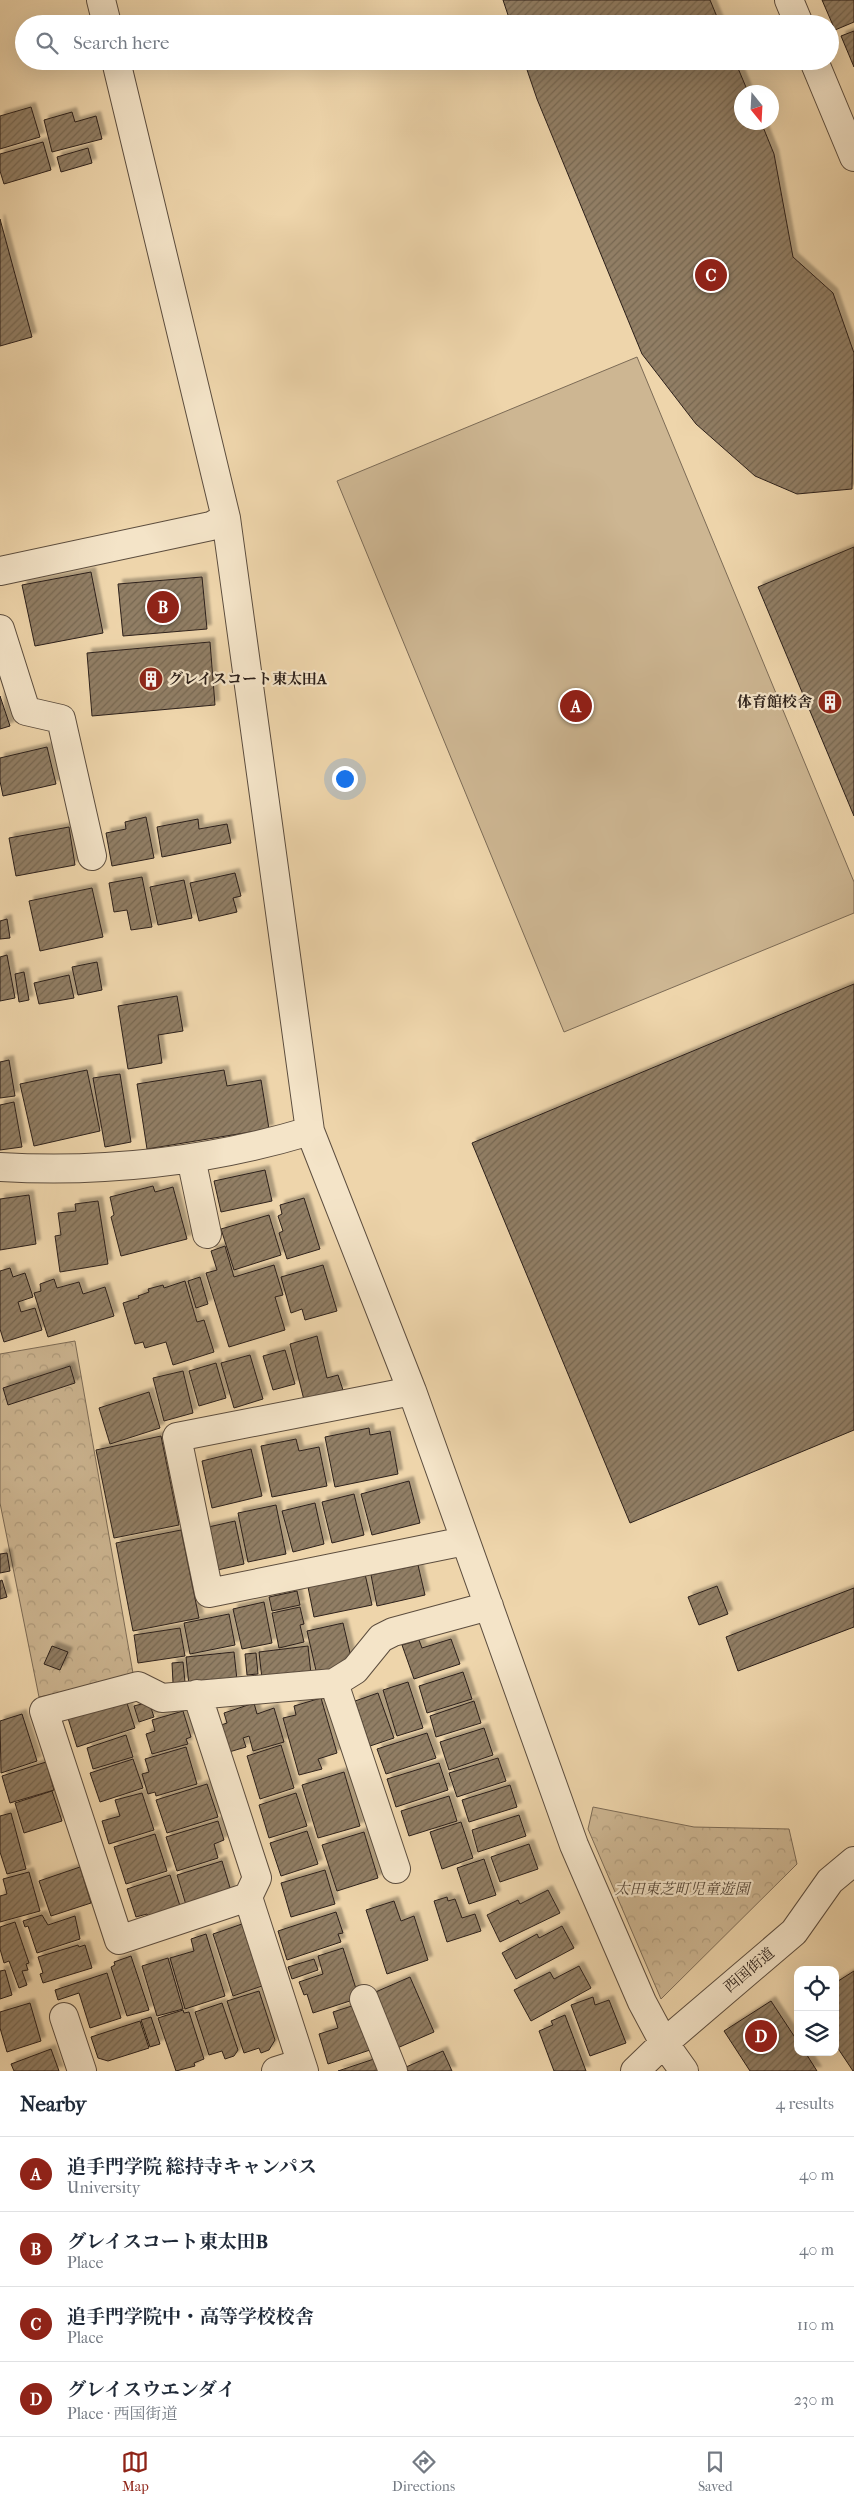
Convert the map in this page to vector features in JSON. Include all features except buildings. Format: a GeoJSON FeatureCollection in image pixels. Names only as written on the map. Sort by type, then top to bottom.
{"type":"FeatureCollection","features":[{"type":"Feature","properties":{"kind":"street"},"geometry":{"type":"LineString","coordinates":[[101,0],[105,15]]}},
{"type":"Feature","properties":{"kind":"street"},"geometry":{"type":"LineString","coordinates":[[789,0],[795,15]]}},
{"type":"Feature","properties":{"kind":"street"},"geometry":{"type":"LineString","coordinates":[[118,70],[226,518],[310,1131],[412,1391],[574,1845],[642,2002],[664,2042],[684,2071]]}},
{"type":"Feature","properties":{"kind":"street"},"geometry":{"type":"LineString","coordinates":[[818,70],[854,157]]}},
{"type":"Feature","properties":{"kind":"street"},"geometry":{"type":"LineString","coordinates":[[0,571],[211,526],[226,518]]}},
{"type":"Feature","properties":{"kind":"street"},"geometry":{"type":"LineString","coordinates":[[0,629],[26,711],[61,719],[92,856]]}},
{"type":"Feature","properties":{"kind":"street"},"geometry":{"type":"LineString","coordinates":[[0,1167],[80,1168],[191,1158],[263,1144],[310,1131]]}},
{"type":"Feature","properties":{"kind":"street"},"geometry":{"type":"LineString","coordinates":[[191,1158],[207,1234]]}},
{"type":"Feature","properties":{"kind":"street"},"geometry":{"type":"LineString","coordinates":[[412,1391],[177,1437],[209,1593],[465,1540]]}},
{"type":"Feature","properties":{"kind":"street"},"geometry":{"type":"LineString","coordinates":[[248,1898],[119,1940],[44,1711],[138,1686],[162,1698],[334,1683],[355,1670],[381,1638],[393,1632],[490,1606]]}},
{"type":"Feature","properties":{"kind":"street"},"geometry":{"type":"LineString","coordinates":[[334,1683],[396,1869]]}},
{"type":"Feature","properties":{"kind":"street"},"geometry":{"type":"LineString","coordinates":[[197,1694],[256,1878],[248,1898],[294,2068]]}},
{"type":"Feature","properties":{"kind":"street","name":"西国街道"},"geometry":{"type":"LineString","coordinates":[[635,2071],[664,2042],[794,1932],[830,1881],[854,1861]]}},
{"type":"Feature","properties":{"kind":"street"},"geometry":{"type":"LineString","coordinates":[[364,1999],[393,2071]]}},
{"type":"Feature","properties":{"kind":"street"},"geometry":{"type":"LineString","coordinates":[[64,2017],[82,2071]]}},
{"type":"Feature","properties":{"kind":"green space"},"geometry":{"type":"Polygon","coordinates":[[[637,357],[854,882],[854,913],[564,1032],[337,481],[637,357]]]}},
{"type":"Feature","properties":{"kind":"green space"},"geometry":{"type":"Polygon","coordinates":[[[75,1341],[134,1679],[39,1697],[0,1503],[0,1354],[75,1341]]]}},
{"type":"Feature","properties":{"kind":"green space","name":"太田東芝町児童遊園"},"geometry":{"type":"Polygon","coordinates":[[[593,1807],[694,1827],[789,1829],[797,1864],[661,1999],[588,1829],[593,1807]]]}},
{"type":"Feature","properties":{"kind":"place","name":"追手門学院中・高等学校校舎"},"geometry":{"type":"Point","coordinates":[711,275]}},
{"type":"Feature","properties":{"kind":"place","name":"グレイスコート東太田B"},"geometry":{"type":"Point","coordinates":[163,607]}},
{"type":"Feature","properties":{"kind":"place","name":"グレイスコート東太田A"},"geometry":{"type":"Point","coordinates":[151,679]}},
{"type":"Feature","properties":{"kind":"place","name":"体育館校舎"},"geometry":{"type":"Point","coordinates":[830,702]}},
{"type":"Feature","properties":{"kind":"place","name":"追手門学院 総持寺キャンパス"},"geometry":{"type":"Point","coordinates":[576,706]}},
{"type":"Feature","properties":{"kind":"place","name":"グレイスウエンダイ"},"geometry":{"type":"Point","coordinates":[761,2036]}}]}
